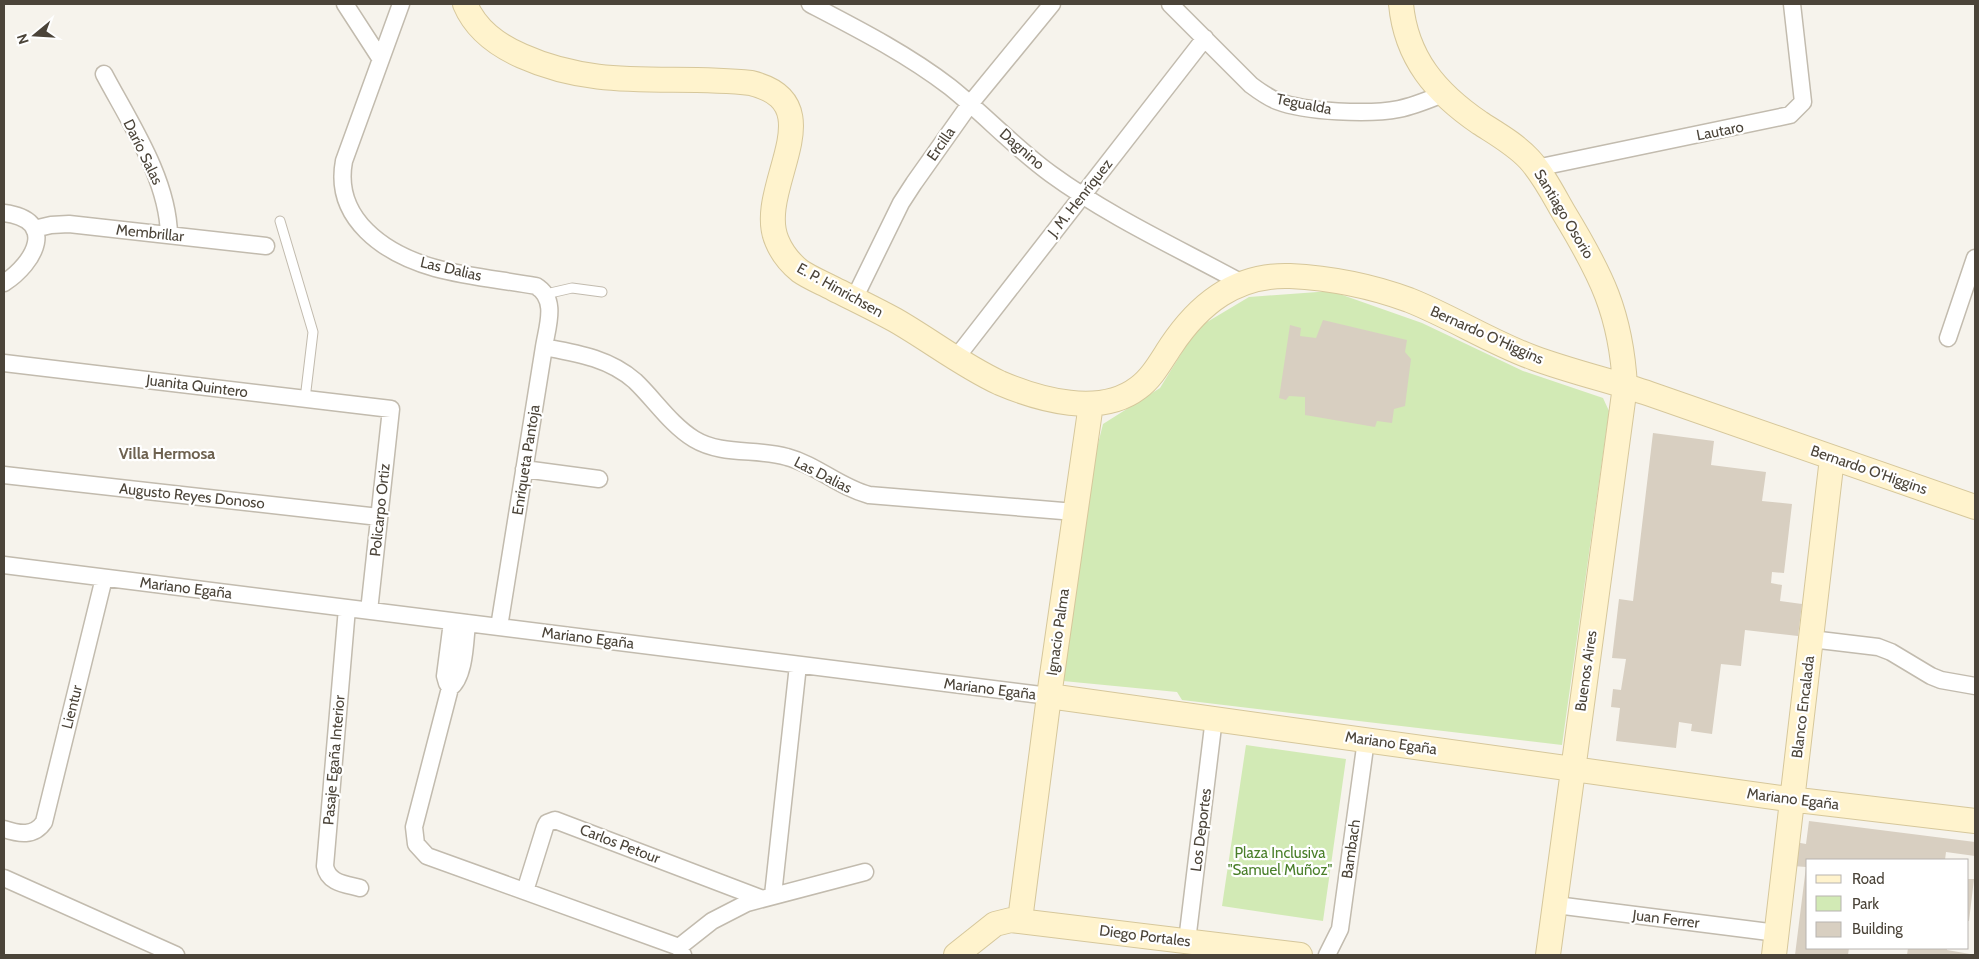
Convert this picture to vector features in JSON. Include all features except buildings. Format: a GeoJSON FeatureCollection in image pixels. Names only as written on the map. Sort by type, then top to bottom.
{"type":"FeatureCollection","features":[{"type":"Feature","properties":{"kind":"street"},"geometry":{"type":"LineString","coordinates":[[345,4],[380,58]]}},
{"type":"Feature","properties":{"kind":"street","name":"Las Dalias"},"geometry":{"type":"LineString","coordinates":[[401,4],[380,58],[343,169],[342,186],[344,195],[355,217],[363,227],[383,244],[419,263],[455,272],[536,286],[546,294]]}},
{"type":"Feature","properties":{"kind":"street","name":"E. P. Hinrichsen"},"geometry":{"type":"LineString","coordinates":[[465,4],[475,22],[496,42],[528,59],[554,69],[600,78],[751,83],[767,88],[781,97],[790,112],[791,128],[786,159],[773,200],[772,223],[774,234],[784,255],[800,270],[906,326],[974,369],[1011,388],[1043,397],[1091,404]]}},
{"type":"Feature","properties":{"kind":"street","name":"Dagnino"},"geometry":{"type":"LineString","coordinates":[[810,4],[907,57],[970,104],[1032,160],[1082,195],[1242,283]]}},
{"type":"Feature","properties":{"kind":"street","name":"Ercilla"},"geometry":{"type":"LineString","coordinates":[[854,299],[901,203],[970,104],[1052,4]]}},
{"type":"Feature","properties":{"kind":"street","name":"Tegualda"},"geometry":{"type":"LineString","coordinates":[[1170,4],[1260,92],[1278,101],[1344,111],[1381,111],[1410,106],[1442,94]]}},
{"type":"Feature","properties":{"kind":"street","name":"Santiago Osorio"},"geometry":{"type":"LineString","coordinates":[[1401,4],[1405,29],[1417,58],[1442,94],[1463,112],[1512,144],[1536,168],[1575,231],[1604,284],[1611,304],[1621,344],[1625,386]]}},
{"type":"Feature","properties":{"kind":"street","name":"Lautaro"},"geometry":{"type":"LineString","coordinates":[[1536,168],[1790,115],[1803,102],[1792,5]]}},
{"type":"Feature","properties":{"kind":"street","name":"J. M. Henríquez"},"geometry":{"type":"LineString","coordinates":[[956,358],[1205,38]]}},
{"type":"Feature","properties":{"kind":"street","name":"Darío Salas"},"geometry":{"type":"LineString","coordinates":[[104,74],[139,140],[163,193],[167,210],[169,235]]}},
{"type":"Feature","properties":{"kind":"street"},"geometry":{"type":"LineString","coordinates":[[4,213],[17,215],[30,223],[34,229],[37,242],[30,260],[4,283]]}},
{"type":"Feature","properties":{"kind":"street","name":"Membrillar"},"geometry":{"type":"LineString","coordinates":[[34,229],[51,225],[69,224],[266,246]]}},
{"type":"Feature","properties":{"kind":"street"},"geometry":{"type":"LineString","coordinates":[[1948,338],[1975,258]]}},
{"type":"Feature","properties":{"kind":"street","name":"Bernardo O'Higgins"},"geometry":{"type":"LineString","coordinates":[[1091,404],[1114,401],[1142,385],[1150,377],[1176,338],[1201,309],[1220,294],[1242,283],[1267,277],[1289,276],[1340,282],[1384,292],[1434,311],[1486,338],[1521,353],[1625,386],[1975,507]]}},
{"type":"Feature","properties":{"kind":"street","name":"Enriqueta Pantoja"},"geometry":{"type":"LineString","coordinates":[[499,627],[550,308],[546,294]]}},
{"type":"Feature","properties":{"kind":"street","name":"Las Dalias"},"geometry":{"type":"LineString","coordinates":[[544,347],[584,355],[614,366],[634,381],[687,434],[710,446],[786,456],[818,469],[844,486],[869,495],[1075,512]]}},
{"type":"Feature","properties":{"kind":"street","name":"Juanita Quintero"},"geometry":{"type":"LineString","coordinates":[[4,363],[391,409]]}},
{"type":"Feature","properties":{"kind":"street","name":"Buenos Aires"},"geometry":{"type":"LineString","coordinates":[[1548,955],[1625,386]]}},
{"type":"Feature","properties":{"kind":"street","name":"Ignacio Palma"},"geometry":{"type":"LineString","coordinates":[[1020,920],[1049,696],[1091,404]]}},
{"type":"Feature","properties":{"kind":"street","name":"Policarpo Ortiz"},"geometry":{"type":"LineString","coordinates":[[369,611],[391,409]]}},
{"type":"Feature","properties":{"kind":"street","name":"Blanco Encalada"},"geometry":{"type":"LineString","coordinates":[[1775,944],[1832,458]]}},
{"type":"Feature","properties":{"kind":"street"},"geometry":{"type":"LineString","coordinates":[[524,469],[599,479]]}},
{"type":"Feature","properties":{"kind":"street","name":"Augusto Reyes Donoso"},"geometry":{"type":"LineString","coordinates":[[4,475],[380,517]]}},
{"type":"Feature","properties":{"kind":"street","name":"Mariano Egaña"},"geometry":{"type":"LineString","coordinates":[[4,565],[1049,696],[1792,800],[1975,821]]}},
{"type":"Feature","properties":{"kind":"street","name":"Lientur"},"geometry":{"type":"LineString","coordinates":[[4,829],[21,834],[34,831],[41,826],[45,818],[104,578]]}},
{"type":"Feature","properties":{"kind":"street","name":"Pasaje Egaña Interior"},"geometry":{"type":"LineString","coordinates":[[347,608],[325,866],[327,873],[332,879],[360,888]]}},
{"type":"Feature","properties":{"kind":"street"},"geometry":{"type":"LineString","coordinates":[[460,623],[460,673],[456,683],[450,688],[414,827],[416,844],[427,856],[525,891],[681,951],[712,921],[729,911],[766,896],[865,872]]}},
{"type":"Feature","properties":{"kind":"street"},"geometry":{"type":"LineString","coordinates":[[1811,639],[1878,647],[1900,657],[1931,676],[1941,680],[1975,686]]}},
{"type":"Feature","properties":{"kind":"street"},"geometry":{"type":"LineString","coordinates":[[766,896],[798,664]]}},
{"type":"Feature","properties":{"kind":"street","name":"Los Deportes"},"geometry":{"type":"LineString","coordinates":[[1187,941],[1214,718]]}},
{"type":"Feature","properties":{"kind":"street","name":"Bambach"},"geometry":{"type":"LineString","coordinates":[[1327,955],[1340,929],[1366,740]]}},
{"type":"Feature","properties":{"kind":"street","name":"Carlos Petour"},"geometry":{"type":"LineString","coordinates":[[525,891],[545,827],[547,823],[555,820],[766,896]]}},
{"type":"Feature","properties":{"kind":"street"},"geometry":{"type":"LineString","coordinates":[[4,878],[176,955]]}},
{"type":"Feature","properties":{"kind":"street","name":"Juan Ferrer"},"geometry":{"type":"LineString","coordinates":[[1556,905],[1775,944]]}},
{"type":"Feature","properties":{"kind":"street","name":"Diego Portales"},"geometry":{"type":"LineString","coordinates":[[956,955],[995,924],[1003,921],[1020,920],[1300,955]]}},
{"type":"Feature","properties":{"kind":"lane"},"geometry":{"type":"LineString","coordinates":[[280,221],[313,332],[313,346],[305,399]]}},
{"type":"Feature","properties":{"kind":"lane"},"geometry":{"type":"LineString","coordinates":[[546,294],[572,288],[602,292]]}},
{"type":"Feature","properties":{"kind":"green space"},"geometry":{"type":"Polygon","coordinates":[[[1331,291],[1422,323],[1523,371],[1603,398],[1609,411],[1562,745],[1182,700],[1177,692],[1063,681],[1084,519],[1095,455],[1103,424],[1160,388],[1197,328],[1249,297],[1331,291]]]}},
{"type":"Feature","properties":{"kind":"green space","name":"Plaza Inclusiva \"Samuel Muñoz\""},"geometry":{"type":"Polygon","coordinates":[[[1246,745],[1346,759],[1323,921],[1222,906],[1246,745]]]}},
{"type":"Feature","properties":{"kind":"district","name":"Villa Hermosa"},"geometry":{"type":"Point","coordinates":[167,453]}}]}
